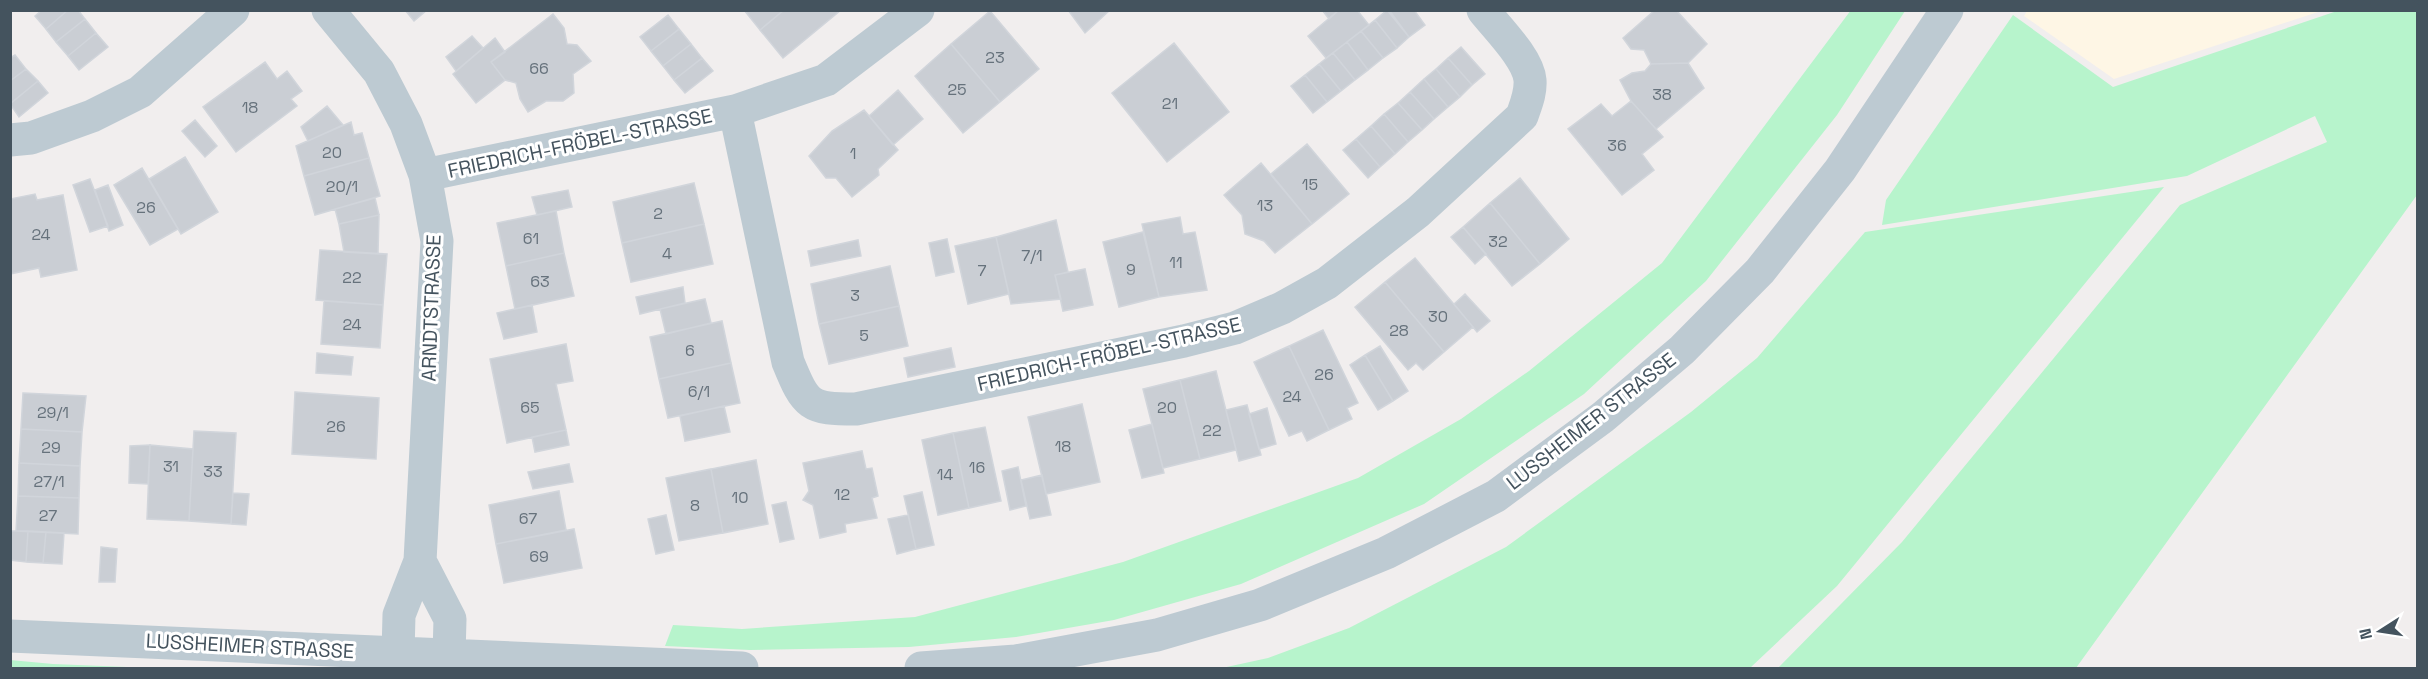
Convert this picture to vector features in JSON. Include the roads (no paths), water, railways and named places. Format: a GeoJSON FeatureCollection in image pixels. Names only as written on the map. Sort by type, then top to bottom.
{"type":"FeatureCollection","features":[{"type":"Feature","properties":{"kind":"street"},"geometry":{"type":"LineString","coordinates":[[10,140],[31,138],[93,116],[140,92],[233,10]]}},
{"type":"Feature","properties":{"kind":"street","name":"ARNDTSTRASSE"},"geometry":{"type":"LineString","coordinates":[[328,10],[379,72],[406,124],[425,175],[436,241],[420,561],[399,615],[398,653]]}},
{"type":"Feature","properties":{"kind":"street","name":"FRIEDRICH-FRÖBEL-STRASSE"},"geometry":{"type":"LineString","coordinates":[[425,175],[735,111],[826,80],[918,10]]}},
{"type":"Feature","properties":{"kind":"street","name":"FRIEDRICH-FRÖBEL-STRASSE"},"geometry":{"type":"LineString","coordinates":[[735,111],[788,362],[798,386],[809,403],[828,409],[856,409],[1184,341],[1235,328],[1282,308],[1327,283],[1418,212],[1522,116],[1528,98],[1530,78],[1521,58],[1483,10]]}},
{"type":"Feature","properties":{"kind":"street","name":"LUSSHEIMER STRASSE"},"geometry":{"type":"LineString","coordinates":[[921,669],[1016,661],[1157,635],[1260,605],[1386,554],[1496,496],[1603,417],[1682,350],[1760,271],[1840,170],[1947,10]]}},
{"type":"Feature","properties":{"kind":"street"},"geometry":{"type":"LineString","coordinates":[[420,561],[450,619],[449,655]]}},
{"type":"Feature","properties":{"kind":"street","name":"LUSSHEIMER STRASSE"},"geometry":{"type":"LineString","coordinates":[[10,636],[742,669]]}}]}
